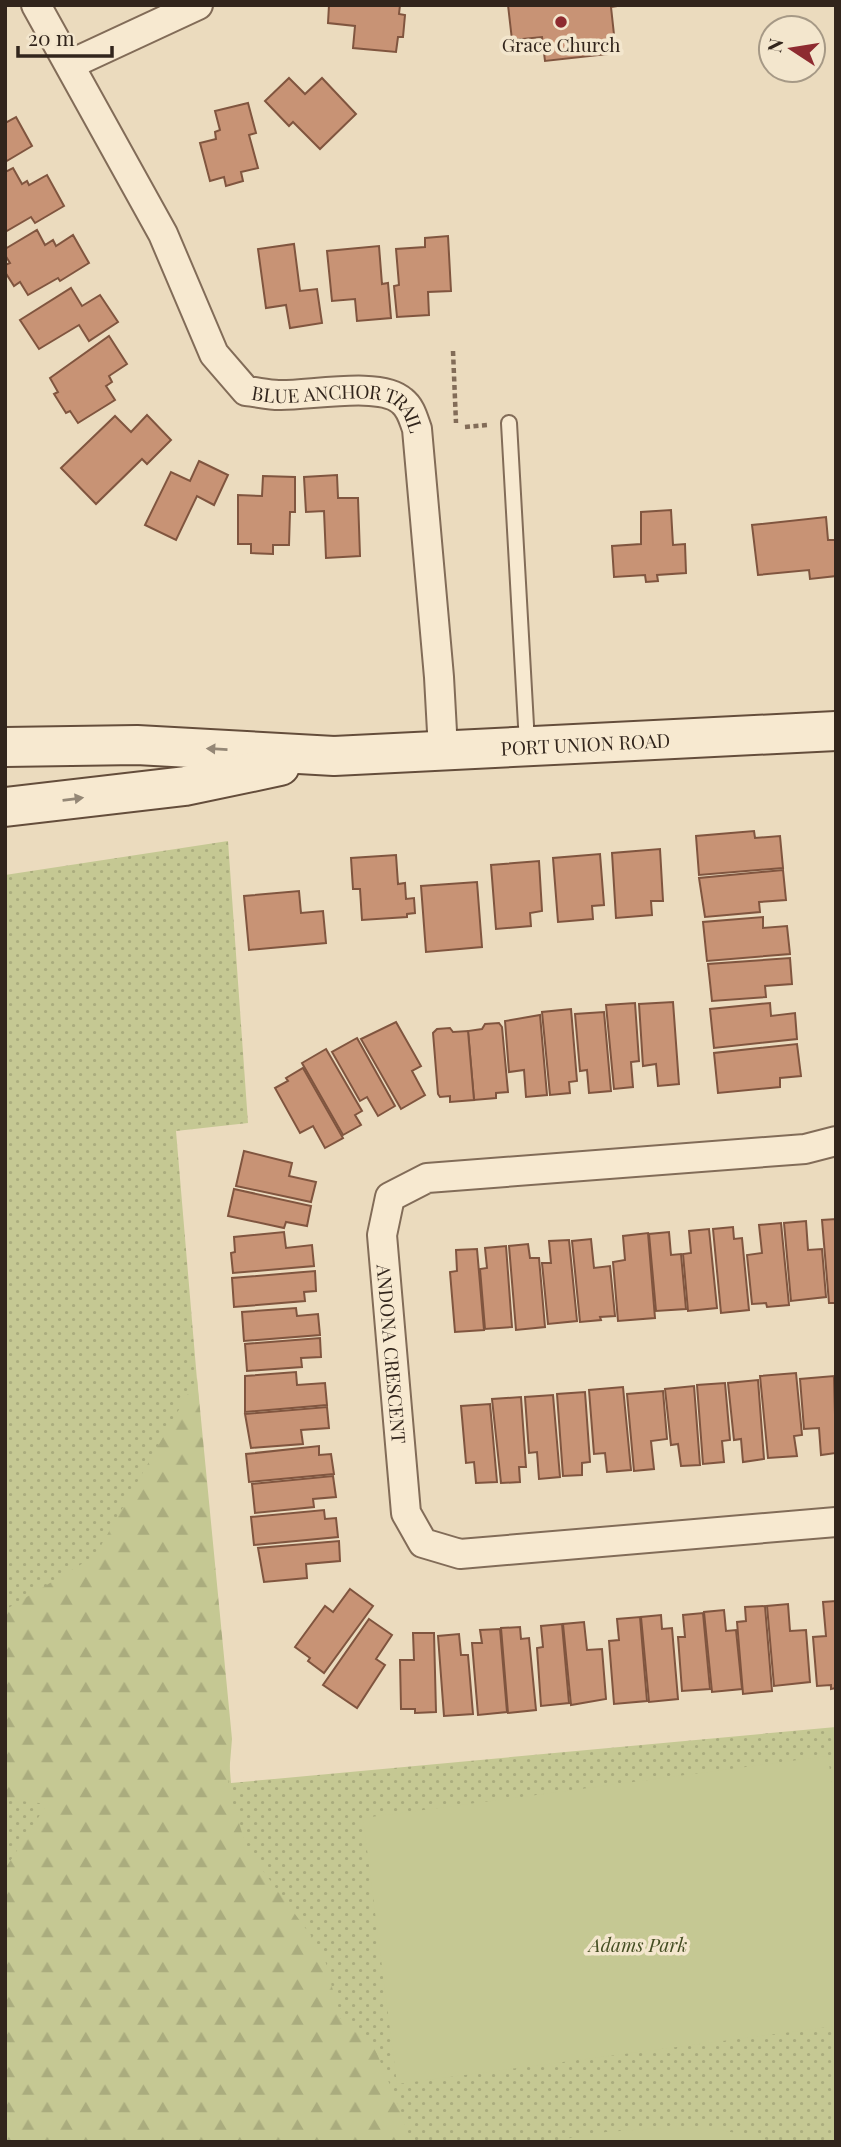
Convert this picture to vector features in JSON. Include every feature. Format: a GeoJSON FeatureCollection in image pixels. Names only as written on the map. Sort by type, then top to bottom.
{"type":"FeatureCollection","features":[{"type":"Feature","properties":{"kind":"main road","name":"PORT UNION ROAD"},"geometry":{"type":"LineString","coordinates":[[5,747],[137,745],[334,755],[836,731]]}},
{"type":"Feature","properties":{"kind":"main road","name":"PORT UNION ROAD"},"geometry":{"type":"LineString","coordinates":[[5,807],[185,786],[334,755]]}},
{"type":"Feature","properties":{"kind":"street","name":"BLUE ANCHOR TRAIL"},"geometry":{"type":"LineString","coordinates":[[36,5],[163,234],[214,355],[246,391],[279,395],[383,392],[401,399],[411,412],[417,429],[443,750]]}},
{"type":"Feature","properties":{"kind":"street"},"geometry":{"type":"LineString","coordinates":[[71,64],[198,5]]}},
{"type":"Feature","properties":{"kind":"street","name":"ANDONA CRESCENT"},"geometry":{"type":"LineString","coordinates":[[836,1141],[805,1149],[427,1178],[390,1197],[382,1236],[406,1513],[423,1543],[460,1554],[836,1522]]}},
{"type":"Feature","properties":{"kind":"lane"},"geometry":{"type":"LineString","coordinates":[[509,423],[527,745]]}},
{"type":"Feature","properties":{"kind":"path"},"geometry":{"type":"LineString","coordinates":[[453,351],[456,423]]}},
{"type":"Feature","properties":{"kind":"green space","name":"Adams Park"},"geometry":{"type":"Polygon","coordinates":[[[228,841],[248,1123],[176,1131],[231,1783],[836,1727],[836,2142],[5,2142],[5,875],[228,841]]]}},
{"type":"Feature","properties":{"kind":"green space"},"geometry":{"type":"Polygon","coordinates":[[[197,1378],[232,1739],[228,1787],[247,1849],[323,1952],[340,2018],[373,2044],[410,2142],[5,2142],[5,1869],[47,1804],[5,1799],[5,1610],[95,1556],[197,1378]]]}},
{"type":"Feature","properties":{"kind":"green space"},"geometry":{"type":"Polygon","coordinates":[[[828,1756],[836,1818],[836,2026],[397,2084],[363,1818],[828,1756]]]}},
{"type":"Feature","properties":{"kind":"green space"},"geometry":{"type":"Polygon","coordinates":[[[661,2128],[717,2129],[777,2142],[547,2142],[606,2132],[661,2128]]]}},
{"type":"Feature","properties":{"kind":"building"},"geometry":{"type":"Polygon","coordinates":[[[329,5],[400,5],[399,14],[405,15],[403,37],[398,37],[396,52],[353,48],[355,26],[328,23],[329,5]]]}},
{"type":"Feature","properties":{"kind":"building","name":"Grace Church"},"geometry":{"type":"Polygon","coordinates":[[[508,5],[624,5],[611,7],[616,53],[545,61],[542,37],[512,40],[508,5]]]}},
{"type":"Feature","properties":{"kind":"building"},"geometry":{"type":"Polygon","coordinates":[[[289,78],[305,94],[322,78],[356,114],[320,149],[293,122],[289,126],[265,101],[289,78]]]}},
{"type":"Feature","properties":{"kind":"building"},"geometry":{"type":"Polygon","coordinates":[[[248,103],[256,133],[249,135],[258,168],[241,172],[243,181],[226,186],[224,177],[210,181],[200,143],[216,139],[215,132],[220,130],[215,111],[248,103]]]}},
{"type":"Feature","properties":{"kind":"building"},"geometry":{"type":"Polygon","coordinates":[[[16,117],[32,146],[5,162],[5,123],[16,117]]]}},
{"type":"Feature","properties":{"kind":"building"},"geometry":{"type":"Polygon","coordinates":[[[13,168],[22,184],[27,181],[29,185],[47,175],[64,206],[35,223],[31,217],[5,232],[5,172],[13,168]]]}},
{"type":"Feature","properties":{"kind":"building"},"geometry":{"type":"Polygon","coordinates":[[[37,230],[45,245],[53,240],[56,246],[73,235],[89,263],[60,281],[58,278],[28,295],[20,282],[14,286],[5,272],[5,265],[10,263],[5,249],[37,230]]]}},
{"type":"Feature","properties":{"kind":"building"},"geometry":{"type":"Polygon","coordinates":[[[448,236],[451,291],[428,292],[429,315],[397,317],[394,286],[399,285],[396,249],[425,247],[425,238],[448,236]]]}},
{"type":"Feature","properties":{"kind":"building"},"geometry":{"type":"Polygon","coordinates":[[[294,244],[300,291],[317,289],[322,323],[290,328],[286,305],[266,308],[258,249],[294,244]]]}},
{"type":"Feature","properties":{"kind":"building"},"geometry":{"type":"Polygon","coordinates":[[[379,246],[382,284],[388,283],[391,318],[357,321],[355,299],[332,301],[327,251],[379,246]]]}},
{"type":"Feature","properties":{"kind":"building"},"geometry":{"type":"Polygon","coordinates":[[[71,288],[82,306],[100,295],[118,322],[89,341],[79,325],[39,349],[20,320],[71,288]]]}},
{"type":"Feature","properties":{"kind":"building"},"geometry":{"type":"Polygon","coordinates":[[[109,336],[127,364],[109,376],[112,382],[106,386],[115,400],[78,423],[70,411],[66,413],[54,394],[58,392],[50,378],[109,336]]]}},
{"type":"Feature","properties":{"kind":"building"},"geometry":{"type":"Polygon","coordinates":[[[147,415],[171,440],[147,464],[142,459],[96,504],[61,468],[115,416],[131,432],[147,415]]]}},
{"type":"Feature","properties":{"kind":"building"},"geometry":{"type":"Polygon","coordinates":[[[199,461],[228,475],[214,505],[197,496],[176,540],[145,525],[171,472],[190,481],[199,461]]]}},
{"type":"Feature","properties":{"kind":"building"},"geometry":{"type":"Polygon","coordinates":[[[337,475],[338,498],[358,498],[360,556],[326,558],[324,511],[306,512],[304,477],[337,475]]]}},
{"type":"Feature","properties":{"kind":"building"},"geometry":{"type":"Polygon","coordinates":[[[263,476],[295,477],[295,512],[290,512],[289,545],[273,545],[273,554],[251,553],[251,544],[238,544],[238,495],[262,496],[263,476]]]}},
{"type":"Feature","properties":{"kind":"building"},"geometry":{"type":"Polygon","coordinates":[[[671,510],[673,545],[685,544],[686,573],[657,575],[658,581],[646,582],[645,575],[614,577],[612,546],[641,544],[641,512],[671,510]]]}},
{"type":"Feature","properties":{"kind":"building"},"geometry":{"type":"Polygon","coordinates":[[[826,517],[828,540],[835,540],[836,576],[810,579],[809,570],[758,575],[752,525],[826,517]]]}},
{"type":"Feature","properties":{"kind":"building"},"geometry":{"type":"Polygon","coordinates":[[[754,831],[755,838],[780,836],[783,868],[699,875],[696,836],[754,831]]]}},
{"type":"Feature","properties":{"kind":"building"},"geometry":{"type":"Polygon","coordinates":[[[660,849],[663,901],[651,901],[652,915],[616,918],[612,853],[660,849]]]}},
{"type":"Feature","properties":{"kind":"building"},"geometry":{"type":"Polygon","coordinates":[[[600,854],[604,905],[592,906],[593,919],[558,922],[553,858],[600,854]]]}},
{"type":"Feature","properties":{"kind":"building"},"geometry":{"type":"Polygon","coordinates":[[[396,855],[398,884],[405,883],[406,899],[414,898],[415,913],[407,914],[407,917],[362,920],[360,889],[353,889],[351,858],[396,855]]]}},
{"type":"Feature","properties":{"kind":"building"},"geometry":{"type":"Polygon","coordinates":[[[539,861],[542,911],[530,913],[531,926],[496,929],[491,865],[539,861]]]}},
{"type":"Feature","properties":{"kind":"building"},"geometry":{"type":"Polygon","coordinates":[[[783,870],[786,900],[759,902],[760,912],[705,917],[699,878],[783,870]]]}},
{"type":"Feature","properties":{"kind":"building"},"geometry":{"type":"Polygon","coordinates":[[[477,882],[482,947],[426,952],[421,886],[477,882]]]}},
{"type":"Feature","properties":{"kind":"building"},"geometry":{"type":"Polygon","coordinates":[[[299,891],[301,913],[323,911],[326,943],[249,950],[244,896],[299,891]]]}},
{"type":"Feature","properties":{"kind":"building"},"geometry":{"type":"Polygon","coordinates":[[[763,917],[763,928],[787,926],[790,954],[707,961],[703,922],[763,917]]]}},
{"type":"Feature","properties":{"kind":"building"},"geometry":{"type":"Polygon","coordinates":[[[790,958],[792,984],[765,986],[766,997],[712,1001],[708,964],[790,958]]]}},
{"type":"Feature","properties":{"kind":"building"},"geometry":{"type":"Polygon","coordinates":[[[673,1002],[679,1084],[658,1086],[656,1064],[643,1066],[639,1004],[673,1002]]]}},
{"type":"Feature","properties":{"kind":"building"},"geometry":{"type":"Polygon","coordinates":[[[635,1003],[639,1061],[631,1062],[633,1087],[614,1089],[606,1005],[635,1003]]]}},
{"type":"Feature","properties":{"kind":"building"},"geometry":{"type":"Polygon","coordinates":[[[770,1003],[771,1016],[795,1013],[797,1039],[714,1048],[710,1009],[770,1003]]]}},
{"type":"Feature","properties":{"kind":"building"},"geometry":{"type":"Polygon","coordinates":[[[571,1009],[577,1081],[569,1082],[570,1093],[550,1095],[542,1012],[571,1009]]]}},
{"type":"Feature","properties":{"kind":"building"},"geometry":{"type":"Polygon","coordinates":[[[604,1012],[611,1091],[589,1093],[587,1070],[580,1071],[575,1014],[604,1012]]]}},
{"type":"Feature","properties":{"kind":"building"},"geometry":{"type":"Polygon","coordinates":[[[540,1015],[547,1095],[526,1097],[524,1070],[509,1072],[505,1021],[540,1015]]]}},
{"type":"Feature","properties":{"kind":"building"},"geometry":{"type":"Polygon","coordinates":[[[396,1022],[421,1066],[412,1071],[425,1095],[401,1109],[361,1039],[396,1022]]]}},
{"type":"Feature","properties":{"kind":"building"},"geometry":{"type":"Polygon","coordinates":[[[499,1023],[502,1027],[508,1092],[496,1093],[496,1098],[474,1100],[468,1031],[482,1029],[485,1024],[499,1023]]]}},
{"type":"Feature","properties":{"kind":"building"},"geometry":{"type":"Polygon","coordinates":[[[450,1028],[453,1032],[468,1031],[474,1100],[450,1102],[450,1096],[440,1097],[438,1094],[433,1033],[437,1029],[450,1028]]]}},
{"type":"Feature","properties":{"kind":"building"},"geometry":{"type":"Polygon","coordinates":[[[357,1038],[395,1106],[378,1116],[367,1097],[360,1101],[332,1052],[357,1038]]]}},
{"type":"Feature","properties":{"kind":"building"},"geometry":{"type":"Polygon","coordinates":[[[797,1044],[801,1076],[780,1078],[780,1087],[718,1093],[714,1053],[797,1044]]]}},
{"type":"Feature","properties":{"kind":"building"},"geometry":{"type":"Polygon","coordinates":[[[326,1049],[362,1111],[355,1115],[361,1125],[343,1135],[302,1063],[326,1049]]]}},
{"type":"Feature","properties":{"kind":"building"},"geometry":{"type":"Polygon","coordinates":[[[303,1068],[343,1138],[325,1148],[313,1126],[300,1133],[275,1088],[303,1068]]]}},
{"type":"Feature","properties":{"kind":"building"},"geometry":{"type":"Polygon","coordinates":[[[244,1151],[292,1163],[289,1176],[316,1182],[311,1202],[236,1186],[244,1151]]]}},
{"type":"Feature","properties":{"kind":"building"},"geometry":{"type":"Polygon","coordinates":[[[234,1189],[311,1206],[307,1226],[286,1222],[284,1228],[228,1216],[234,1189]]]}},
{"type":"Feature","properties":{"kind":"building"},"geometry":{"type":"Polygon","coordinates":[[[836,1219],[836,1303],[829,1303],[822,1220],[836,1219]]]}},
{"type":"Feature","properties":{"kind":"building"},"geometry":{"type":"Polygon","coordinates":[[[806,1221],[808,1250],[822,1249],[826,1297],[791,1301],[784,1223],[806,1221]]]}},
{"type":"Feature","properties":{"kind":"building"},"geometry":{"type":"Polygon","coordinates":[[[781,1223],[789,1305],[767,1307],[766,1303],[752,1304],[747,1255],[762,1253],[759,1225],[781,1223]]]}},
{"type":"Feature","properties":{"kind":"building"},"geometry":{"type":"Polygon","coordinates":[[[733,1227],[734,1239],[742,1238],[749,1310],[721,1313],[713,1229],[733,1227]]]}},
{"type":"Feature","properties":{"kind":"building"},"geometry":{"type":"Polygon","coordinates":[[[709,1229],[717,1308],[688,1311],[683,1254],[691,1253],[689,1231],[709,1229]]]}},
{"type":"Feature","properties":{"kind":"building"},"geometry":{"type":"Polygon","coordinates":[[[284,1232],[286,1248],[312,1245],[314,1266],[233,1273],[231,1253],[235,1252],[234,1237],[284,1232]]]}},
{"type":"Feature","properties":{"kind":"building"},"geometry":{"type":"Polygon","coordinates":[[[669,1232],[671,1255],[681,1254],[686,1309],[656,1311],[649,1234],[669,1232]]]}},
{"type":"Feature","properties":{"kind":"building"},"geometry":{"type":"Polygon","coordinates":[[[648,1233],[655,1318],[618,1321],[613,1262],[625,1260],[623,1236],[648,1233]]]}},
{"type":"Feature","properties":{"kind":"building"},"geometry":{"type":"Polygon","coordinates":[[[591,1239],[594,1268],[610,1266],[615,1316],[580,1322],[572,1241],[591,1239]]]}},
{"type":"Feature","properties":{"kind":"building"},"geometry":{"type":"Polygon","coordinates":[[[569,1240],[577,1321],[548,1324],[542,1263],[551,1263],[549,1241],[569,1240]]]}},
{"type":"Feature","properties":{"kind":"building"},"geometry":{"type":"Polygon","coordinates":[[[528,1244],[530,1258],[539,1258],[545,1327],[516,1330],[509,1246],[528,1244]]]}},
{"type":"Feature","properties":{"kind":"building"},"geometry":{"type":"Polygon","coordinates":[[[506,1246],[512,1327],[485,1329],[480,1269],[487,1268],[485,1248],[506,1246]]]}},
{"type":"Feature","properties":{"kind":"building"},"geometry":{"type":"Polygon","coordinates":[[[477,1249],[484,1330],[455,1332],[450,1272],[457,1271],[456,1250],[477,1249]]]}},
{"type":"Feature","properties":{"kind":"building"},"geometry":{"type":"Polygon","coordinates":[[[315,1271],[316,1291],[304,1292],[305,1301],[234,1307],[232,1278],[315,1271]]]}},
{"type":"Feature","properties":{"kind":"building"},"geometry":{"type":"Polygon","coordinates":[[[296,1308],[297,1316],[318,1314],[320,1335],[244,1341],[242,1312],[296,1308]]]}},
{"type":"Feature","properties":{"kind":"building"},"geometry":{"type":"Polygon","coordinates":[[[320,1338],[321,1357],[301,1358],[302,1367],[247,1371],[245,1344],[320,1338]]]}},
{"type":"Feature","properties":{"kind":"building"},"geometry":{"type":"Polygon","coordinates":[[[296,1372],[297,1385],[325,1383],[327,1405],[245,1412],[245,1376],[296,1372]]]}},
{"type":"Feature","properties":{"kind":"building"},"geometry":{"type":"Polygon","coordinates":[[[796,1373],[802,1435],[794,1436],[797,1456],[768,1458],[760,1376],[796,1373]]]}},
{"type":"Feature","properties":{"kind":"building"},"geometry":{"type":"Polygon","coordinates":[[[834,1376],[836,1453],[821,1455],[819,1428],[804,1429],[800,1379],[834,1376]]]}},
{"type":"Feature","properties":{"kind":"building"},"geometry":{"type":"Polygon","coordinates":[[[758,1380],[764,1459],[743,1462],[741,1439],[734,1440],[728,1383],[758,1380]]]}},
{"type":"Feature","properties":{"kind":"building"},"geometry":{"type":"Polygon","coordinates":[[[725,1383],[730,1440],[722,1441],[724,1462],[703,1464],[697,1385],[725,1383]]]}},
{"type":"Feature","properties":{"kind":"building"},"geometry":{"type":"Polygon","coordinates":[[[694,1386],[700,1465],[681,1466],[678,1444],[671,1445],[665,1389],[694,1386]]]}},
{"type":"Feature","properties":{"kind":"building"},"geometry":{"type":"Polygon","coordinates":[[[623,1387],[631,1470],[607,1472],[605,1453],[594,1454],[589,1390],[623,1387]]]}},
{"type":"Feature","properties":{"kind":"building"},"geometry":{"type":"Polygon","coordinates":[[[663,1391],[667,1439],[651,1441],[654,1469],[634,1471],[627,1394],[663,1391]]]}},
{"type":"Feature","properties":{"kind":"building"},"geometry":{"type":"Polygon","coordinates":[[[585,1392],[590,1462],[582,1463],[582,1475],[563,1476],[557,1394],[585,1392]]]}},
{"type":"Feature","properties":{"kind":"building"},"geometry":{"type":"Polygon","coordinates":[[[553,1395],[560,1477],[539,1479],[537,1452],[529,1453],[525,1397],[553,1395]]]}},
{"type":"Feature","properties":{"kind":"building"},"geometry":{"type":"Polygon","coordinates":[[[521,1397],[526,1467],[519,1467],[520,1482],[501,1483],[492,1399],[521,1397]]]}},
{"type":"Feature","properties":{"kind":"building"},"geometry":{"type":"Polygon","coordinates":[[[490,1404],[497,1482],[476,1483],[474,1462],[466,1463],[461,1406],[490,1404]]]}},
{"type":"Feature","properties":{"kind":"building"},"geometry":{"type":"Polygon","coordinates":[[[327,1407],[329,1428],[301,1430],[303,1444],[251,1448],[245,1414],[327,1407]]]}},
{"type":"Feature","properties":{"kind":"building"},"geometry":{"type":"Polygon","coordinates":[[[319,1446],[319,1455],[331,1454],[334,1474],[249,1482],[246,1454],[319,1446]]]}},
{"type":"Feature","properties":{"kind":"building"},"geometry":{"type":"Polygon","coordinates":[[[333,1476],[336,1497],[313,1499],[314,1507],[255,1513],[252,1484],[333,1476]]]}},
{"type":"Feature","properties":{"kind":"building"},"geometry":{"type":"Polygon","coordinates":[[[324,1510],[325,1519],[336,1518],[338,1537],[254,1545],[251,1517],[324,1510]]]}},
{"type":"Feature","properties":{"kind":"building"},"geometry":{"type":"Polygon","coordinates":[[[339,1541],[340,1561],[306,1564],[307,1578],[264,1582],[258,1548],[339,1541]]]}},
{"type":"Feature","properties":{"kind":"building"},"geometry":{"type":"Polygon","coordinates":[[[350,1589],[373,1606],[324,1673],[295,1647],[325,1606],[333,1612],[350,1589]]]}},
{"type":"Feature","properties":{"kind":"building"},"geometry":{"type":"Polygon","coordinates":[[[836,1601],[836,1688],[831,1689],[831,1685],[817,1686],[813,1637],[826,1636],[823,1602],[836,1601]]]}},
{"type":"Feature","properties":{"kind":"building"},"geometry":{"type":"Polygon","coordinates":[[[788,1604],[790,1631],[806,1630],[810,1682],[774,1686],[767,1606],[788,1604]]]}},
{"type":"Feature","properties":{"kind":"building"},"geometry":{"type":"Polygon","coordinates":[[[765,1606],[772,1691],[743,1694],[737,1622],[746,1621],[745,1607],[765,1606]]]}},
{"type":"Feature","properties":{"kind":"building"},"geometry":{"type":"Polygon","coordinates":[[[724,1610],[726,1631],[736,1630],[742,1689],[712,1692],[704,1612],[724,1610]]]}},
{"type":"Feature","properties":{"kind":"building"},"geometry":{"type":"Polygon","coordinates":[[[703,1613],[710,1689],[682,1691],[678,1637],[685,1637],[683,1615],[703,1613]]]}},
{"type":"Feature","properties":{"kind":"building"},"geometry":{"type":"Polygon","coordinates":[[[661,1615],[662,1629],[672,1628],[678,1699],[649,1702],[641,1617],[661,1615]]]}},
{"type":"Feature","properties":{"kind":"building"},"geometry":{"type":"Polygon","coordinates":[[[640,1617],[647,1701],[614,1704],[609,1641],[619,1640],[617,1619],[640,1617]]]}},
{"type":"Feature","properties":{"kind":"building"},"geometry":{"type":"Polygon","coordinates":[[[369,1619],[392,1635],[376,1659],[385,1665],[357,1708],[323,1685],[369,1619]]]}},
{"type":"Feature","properties":{"kind":"building"},"geometry":{"type":"Polygon","coordinates":[[[584,1622],[587,1650],[602,1649],[606,1699],[571,1705],[563,1624],[584,1622]]]}},
{"type":"Feature","properties":{"kind":"building"},"geometry":{"type":"Polygon","coordinates":[[[562,1624],[569,1703],[541,1706],[537,1648],[543,1647],[541,1626],[562,1624]]]}},
{"type":"Feature","properties":{"kind":"building"},"geometry":{"type":"Polygon","coordinates":[[[520,1627],[521,1639],[529,1638],[536,1710],[508,1713],[501,1628],[520,1627]]]}},
{"type":"Feature","properties":{"kind":"building"},"geometry":{"type":"Polygon","coordinates":[[[500,1629],[507,1712],[478,1715],[472,1643],[482,1643],[480,1630],[500,1629]]]}},
{"type":"Feature","properties":{"kind":"building"},"geometry":{"type":"Polygon","coordinates":[[[413,1633],[434,1633],[436,1712],[415,1713],[415,1709],[401,1709],[400,1660],[414,1660],[413,1633]]]}},
{"type":"Feature","properties":{"kind":"building"},"geometry":{"type":"Polygon","coordinates":[[[459,1634],[461,1655],[468,1655],[473,1714],[444,1716],[438,1636],[459,1634]]]}},
{"type":"Feature","properties":{"kind":"place","name":"Grace Church"},"geometry":{"type":"Point","coordinates":[561,22]}}]}
